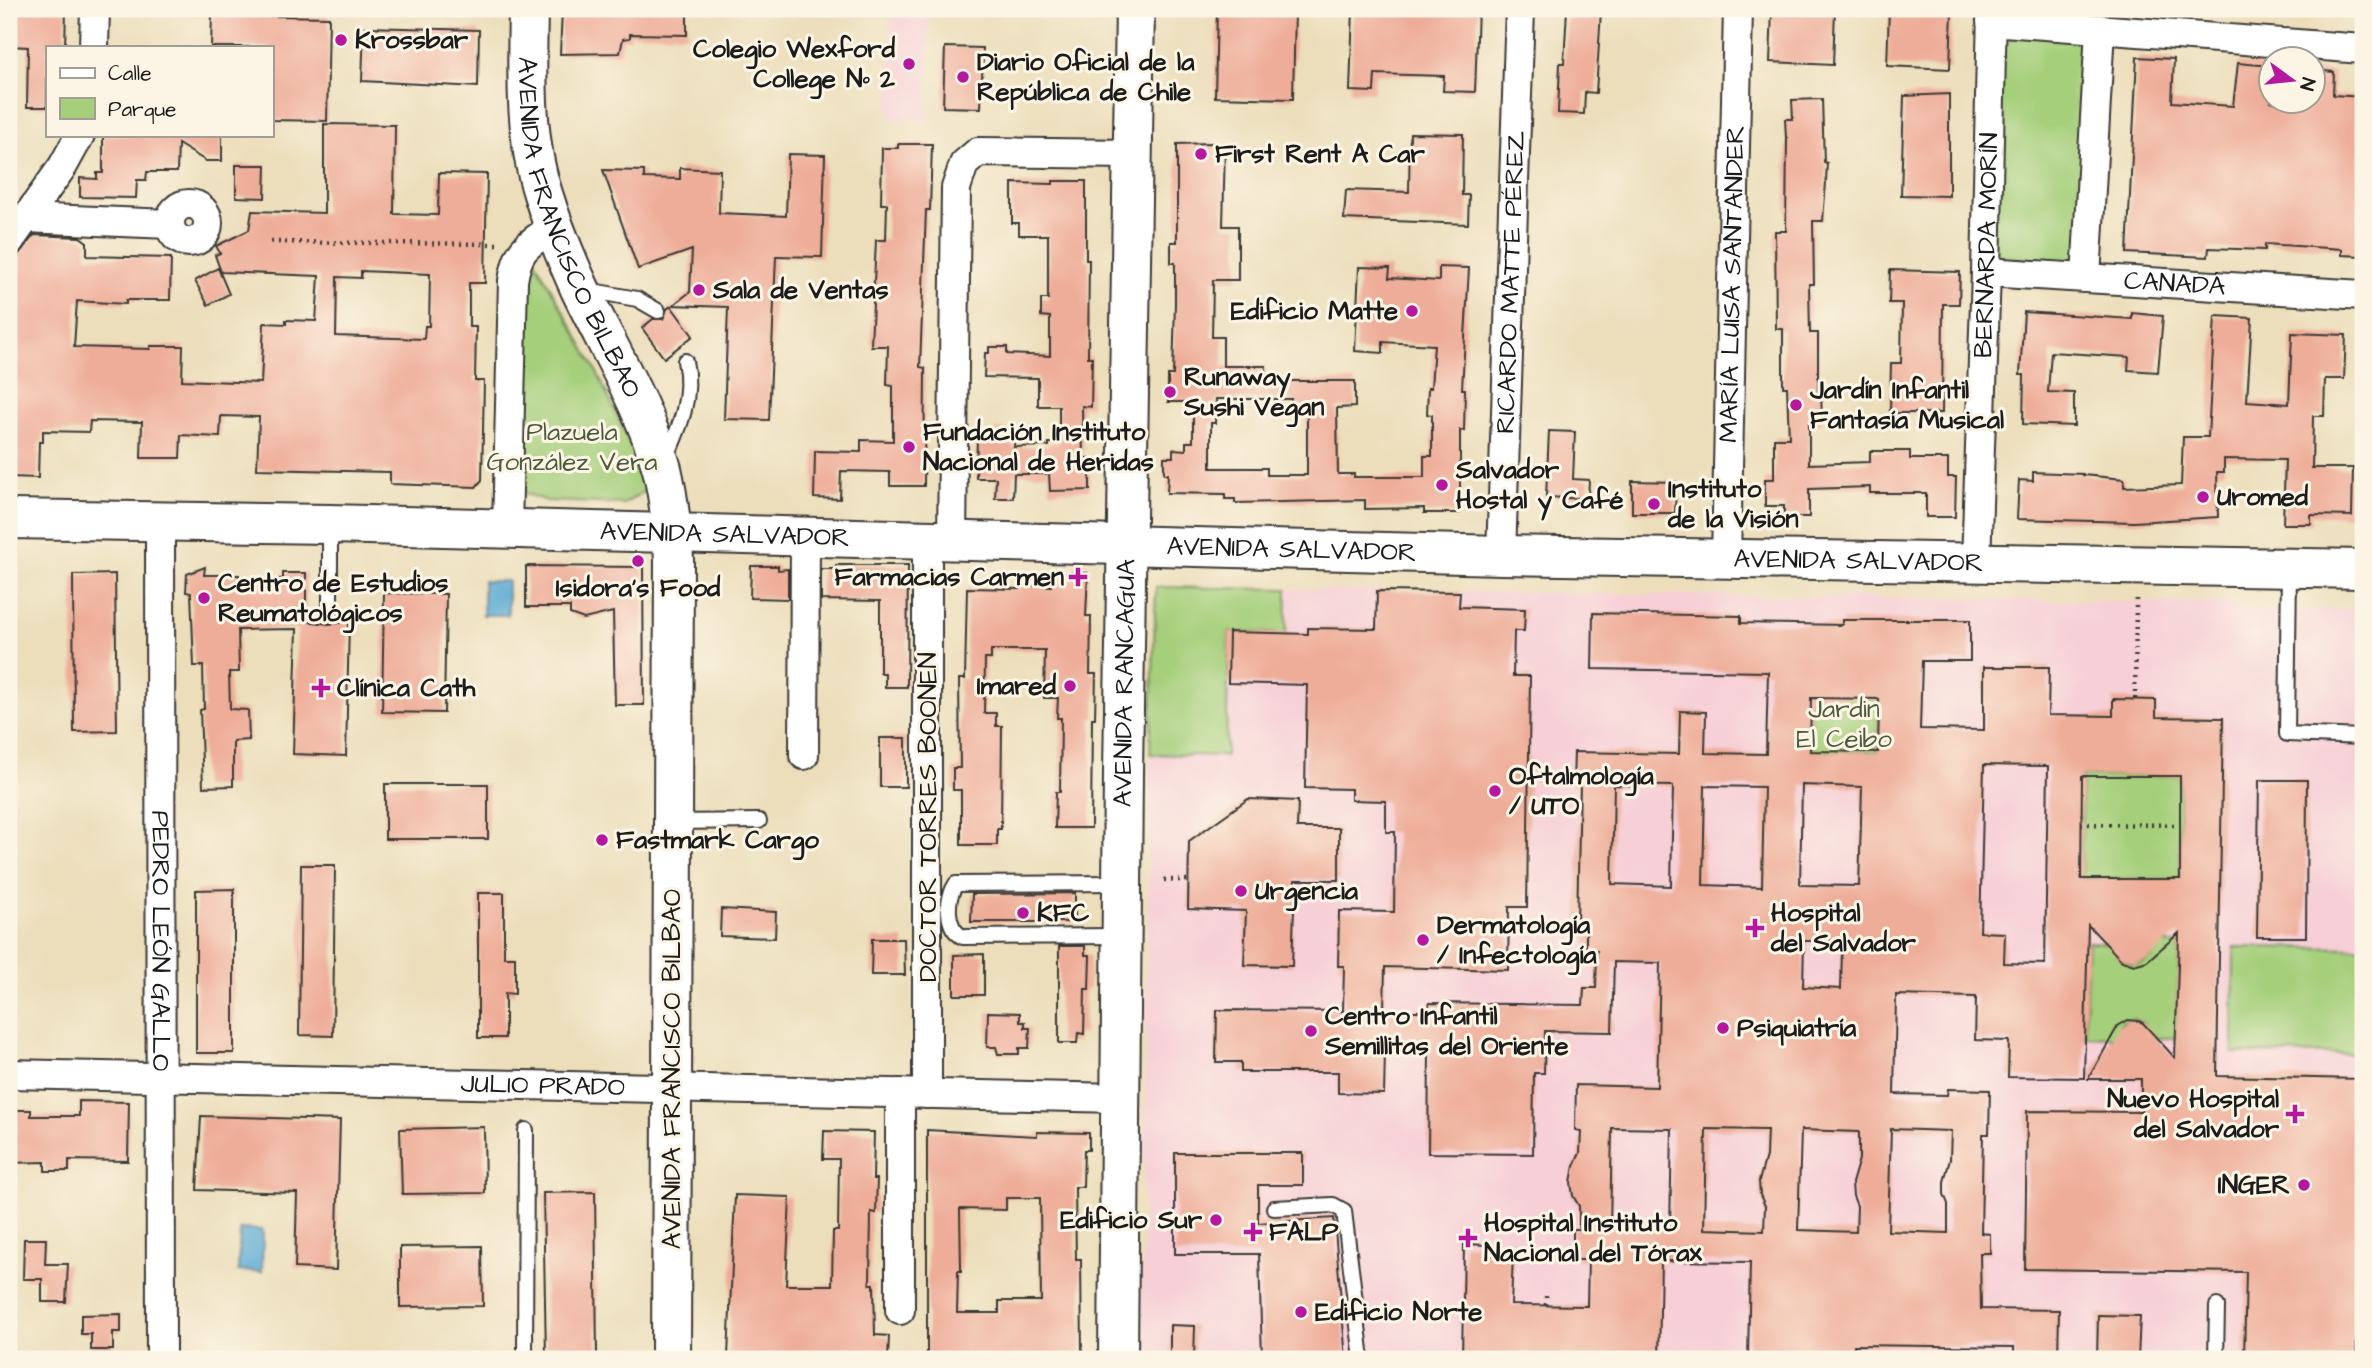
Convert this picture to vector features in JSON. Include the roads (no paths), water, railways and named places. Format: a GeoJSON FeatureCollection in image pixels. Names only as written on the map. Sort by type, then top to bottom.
{"type":"FeatureCollection","features":[{"type":"Feature","properties":{"kind":"main road","name":"AVENIDA FRANCISCO BILBAO"},"geometry":{"type":"LineString","coordinates":[[528,9],[526,81],[533,152],[542,191],[580,289],[633,393],[662,469],[672,533],[671,1359]]}},
{"type":"Feature","properties":{"kind":"main road","name":"AVENIDA RANCAGUA"},"geometry":{"type":"LineString","coordinates":[[1118,1359],[1121,936],[1135,9]]}},
{"type":"Feature","properties":{"kind":"main road","name":"AVENIDA SALVADOR"},"geometry":{"type":"LineString","coordinates":[[9,519],[331,524],[1501,555],[2363,569]]}},
{"type":"Feature","properties":{"kind":"street"},"geometry":{"type":"LineString","coordinates":[[94,9],[94,46]]}},
{"type":"Feature","properties":{"kind":"street","name":"RICARDO MATTE PÉREZ"},"geometry":{"type":"LineString","coordinates":[[1501,555],[1520,9]]}},
{"type":"Feature","properties":{"kind":"street","name":"MARÍA LUISA SANTANDER"},"geometry":{"type":"LineString","coordinates":[[1726,559],[1738,9]]}},
{"type":"Feature","properties":{"kind":"street"},"geometry":{"type":"LineString","coordinates":[[1992,15],[2100,29],[2363,49]]}},
{"type":"Feature","properties":{"kind":"street","name":"BERNARDA MORÍN"},"geometry":{"type":"LineString","coordinates":[[1976,563],[1992,15]]}},
{"type":"Feature","properties":{"kind":"street"},"geometry":{"type":"LineString","coordinates":[[2086,278],[2100,29]]}},
{"type":"Feature","properties":{"kind":"street"},"geometry":{"type":"LineString","coordinates":[[9,242],[64,166],[79,136]]}},
{"type":"Feature","properties":{"kind":"street","name":"DOCTOR TORRES BOONEN"},"geometry":{"type":"LineString","coordinates":[[900,1310],[914,1093],[956,188],[964,164],[978,152],[1132,154]]}},
{"type":"Feature","properties":{"kind":"street"},"geometry":{"type":"LineString","coordinates":[[24,218],[170,224]]}},
{"type":"Feature","properties":{"kind":"street"},"geometry":{"type":"LineString","coordinates":[[507,529],[513,281],[521,252],[554,227]]}},
{"type":"Feature","properties":{"kind":"street","name":"CANADÁ"},"geometry":{"type":"LineString","coordinates":[[1986,272],[2363,295]]}},
{"type":"Feature","properties":{"kind":"street","name":"PEDRO LEÓN GALLO"},"geometry":{"type":"LineString","coordinates":[[160,521],[161,1359]]}},
{"type":"Feature","properties":{"kind":"street"},"geometry":{"type":"LineString","coordinates":[[804,755],[805,537]]}},
{"type":"Feature","properties":{"kind":"street","name":"JULIO PRADO"},"geometry":{"type":"LineString","coordinates":[[9,1074],[1120,1098]]}},
{"type":"Feature","properties":{"kind":"lane"},"geometry":{"type":"LineString","coordinates":[[580,289],[637,299],[658,311]]}},
{"type":"Feature","properties":{"kind":"lane"},"geometry":{"type":"LineString","coordinates":[[662,469],[685,407],[688,382],[685,361]]}},
{"type":"Feature","properties":{"kind":"lane"},"geometry":{"type":"LineString","coordinates":[[330,614],[331,524]]}},
{"type":"Feature","properties":{"kind":"lane"},"geometry":{"type":"LineString","coordinates":[[2289,568],[2287,734],[2363,737]]}},
{"type":"Feature","properties":{"kind":"lane"},"geometry":{"type":"LineString","coordinates":[[673,822],[759,821]]}},
{"type":"Feature","properties":{"kind":"lane"},"geometry":{"type":"LineString","coordinates":[[1121,936],[962,937],[954,930],[949,918],[951,892],[956,884],[1122,883]]}},
{"type":"Feature","properties":{"kind":"lane"},"geometry":{"type":"LineString","coordinates":[[524,1359],[526,1130]]}},
{"type":"Feature","properties":{"kind":"lane"},"geometry":{"type":"LineString","coordinates":[[1274,1208],[1333,1205],[1344,1211],[1362,1359]]}},
{"type":"Feature","properties":{"kind":"lane"},"geometry":{"type":"LineString","coordinates":[[2216,1359],[2217,1306]]}},
{"type":"Feature","properties":{"kind":"water"},"geometry":{"type":"Polygon","coordinates":[[[483,581],[508,581],[508,615],[483,615],[483,581]]]}},
{"type":"Feature","properties":{"kind":"water"},"geometry":{"type":"Polygon","coordinates":[[[240,1229],[263,1230],[262,1272],[238,1271],[240,1229]]]}},
{"type":"Feature","properties":{"kind":"place","name":"Krossbar"},"geometry":{"type":"Point","coordinates":[341,40]}},
{"type":"Feature","properties":{"kind":"place","name":"Colegio Wexford College Nº 2"},"geometry":{"type":"Point","coordinates":[909,64]}},
{"type":"Feature","properties":{"kind":"place","name":"Diario Oficial de la República de Chile"},"geometry":{"type":"Point","coordinates":[963,77]}},
{"type":"Feature","properties":{"kind":"place","name":"First Rent A Car"},"geometry":{"type":"Point","coordinates":[1201,154]}},
{"type":"Feature","properties":{"kind":"place","name":"Sala de Ventas"},"geometry":{"type":"Point","coordinates":[699,290]}},
{"type":"Feature","properties":{"kind":"place","name":"Edificio Matte"},"geometry":{"type":"Point","coordinates":[1412,311]}},
{"type":"Feature","properties":{"kind":"place","name":"Runaway Sushi Vegan"},"geometry":{"type":"Point","coordinates":[1170,392]}},
{"type":"Feature","properties":{"kind":"place","name":"Jardín Infantil Fantasía Musical"},"geometry":{"type":"Point","coordinates":[1796,405]}},
{"type":"Feature","properties":{"kind":"place","name":"Fundación Instituto Nacional de Heridas"},"geometry":{"type":"Point","coordinates":[909,447]}},
{"type":"Feature","properties":{"kind":"place","name":"Salvador Hostal y Café"},"geometry":{"type":"Point","coordinates":[1442,485]}},
{"type":"Feature","properties":{"kind":"place","name":"Uromed"},"geometry":{"type":"Point","coordinates":[2203,497]}},
{"type":"Feature","properties":{"kind":"place","name":"Instituto de la Visión"},"geometry":{"type":"Point","coordinates":[1654,504]}},
{"type":"Feature","properties":{"kind":"place","name":"Isidora's Food"},"geometry":{"type":"Point","coordinates":[638,561]}},
{"type":"Feature","properties":{"kind":"place","name":"Farmacias Carmen"},"geometry":{"type":"Point","coordinates":[1078,577]}},
{"type":"Feature","properties":{"kind":"place","name":"Centro de Estudios Reumatológicos"},"geometry":{"type":"Point","coordinates":[204,598]}},
{"type":"Feature","properties":{"kind":"place","name":"Imared"},"geometry":{"type":"Point","coordinates":[1070,686]}},
{"type":"Feature","properties":{"kind":"place","name":"Clínica Cath"},"geometry":{"type":"Point","coordinates":[321,688]}},
{"type":"Feature","properties":{"kind":"place","name":"Oftalmología / UTO"},"geometry":{"type":"Point","coordinates":[1495,791]}},
{"type":"Feature","properties":{"kind":"place","name":"Fastmark Cargo"},"geometry":{"type":"Point","coordinates":[602,840]}},
{"type":"Feature","properties":{"kind":"place","name":"Urgencia"},"geometry":{"type":"Point","coordinates":[1241,891]}},
{"type":"Feature","properties":{"kind":"place","name":"KFC"},"geometry":{"type":"Point","coordinates":[1023,913]}},
{"type":"Feature","properties":{"kind":"place","name":"Hospital del Salvador"},"geometry":{"type":"Point","coordinates":[1755,928]}},
{"type":"Feature","properties":{"kind":"place","name":"Dermatología / Infectología"},"geometry":{"type":"Point","coordinates":[1423,940]}},
{"type":"Feature","properties":{"kind":"place","name":"Psiquiatría"},"geometry":{"type":"Point","coordinates":[1723,1028]}},
{"type":"Feature","properties":{"kind":"place","name":"Centro Infantil Semillitas del Oriente"},"geometry":{"type":"Point","coordinates":[1311,1031]}},
{"type":"Feature","properties":{"kind":"place","name":"Nuevo Hospital del Salvador"},"geometry":{"type":"Point","coordinates":[2295,1114]}},
{"type":"Feature","properties":{"kind":"place","name":"INGER"},"geometry":{"type":"Point","coordinates":[2304,1185]}},
{"type":"Feature","properties":{"kind":"place","name":"Edificio Sur"},"geometry":{"type":"Point","coordinates":[1216,1220]}},
{"type":"Feature","properties":{"kind":"place","name":"FALP"},"geometry":{"type":"Point","coordinates":[1253,1232]}},
{"type":"Feature","properties":{"kind":"place","name":"Hospital Instituto Nacional del Tórax"},"geometry":{"type":"Point","coordinates":[1468,1238]}},
{"type":"Feature","properties":{"kind":"place","name":"Edificio Norte"},"geometry":{"type":"Point","coordinates":[1301,1312]}},
{"type":"Feature","properties":{"kind":"park label","name":"Plazuela González Vera"},"geometry":{"type":"Point","coordinates":[572,447]}},
{"type":"Feature","properties":{"kind":"park label","name":"Jardin El Ceibo"},"geometry":{"type":"Point","coordinates":[1844,724]}}]}
